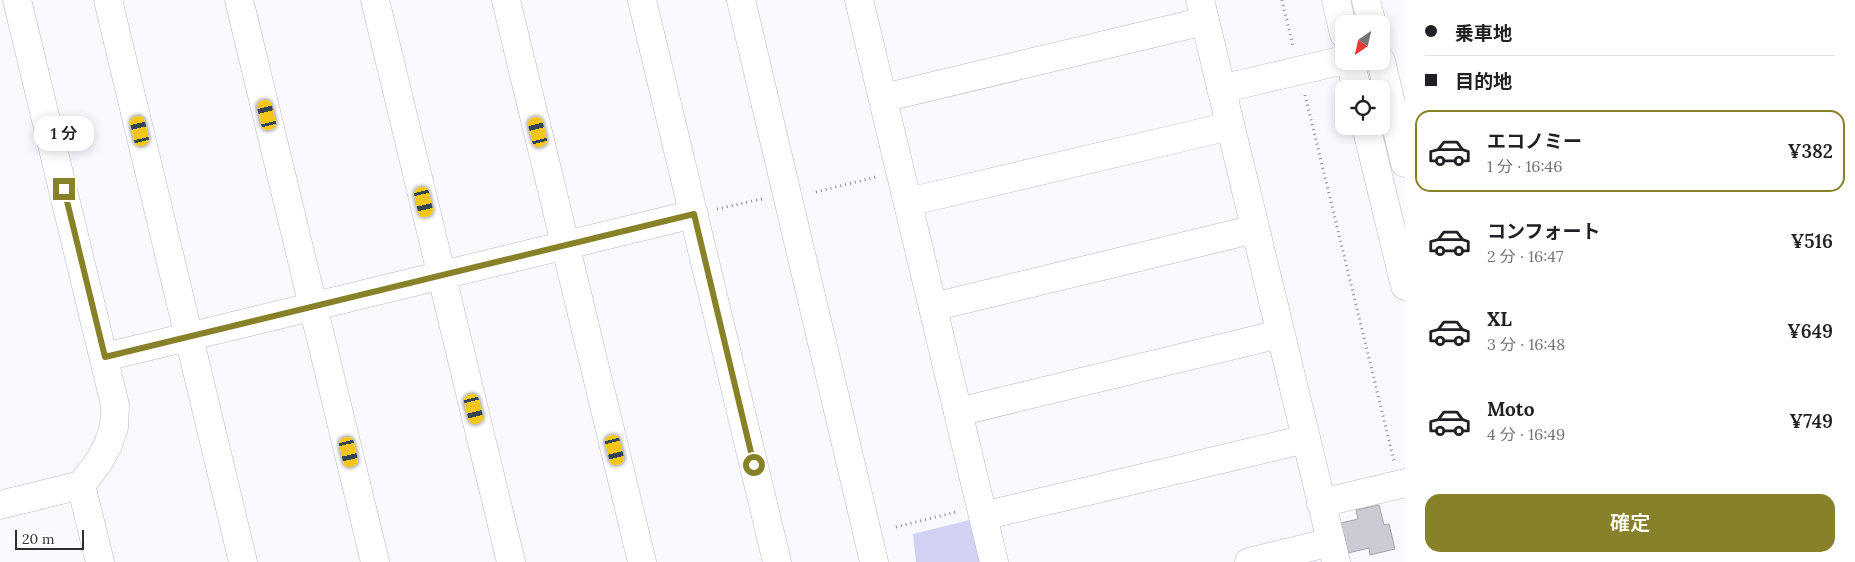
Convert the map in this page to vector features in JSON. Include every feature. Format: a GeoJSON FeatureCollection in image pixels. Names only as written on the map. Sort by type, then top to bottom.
{"type":"FeatureCollection","features":[{"type":"Feature","properties":{"kind":"street"},"geometry":{"type":"LineString","coordinates":[[108,0],[243,562]]}},
{"type":"Feature","properties":{"kind":"street"},"geometry":{"type":"LineString","coordinates":[[239,0],[376,562]]}},
{"type":"Feature","properties":{"kind":"street"},"geometry":{"type":"LineString","coordinates":[[375,0],[511,562]]}},
{"type":"Feature","properties":{"kind":"street"},"geometry":{"type":"LineString","coordinates":[[506,0],[642,562]]}},
{"type":"Feature","properties":{"kind":"street"},"geometry":{"type":"LineString","coordinates":[[642,0],[777,562]]}},
{"type":"Feature","properties":{"kind":"street"},"geometry":{"type":"LineString","coordinates":[[741,0],[874,562]]}},
{"type":"Feature","properties":{"kind":"street"},"geometry":{"type":"LineString","coordinates":[[859,0],[994,562]]}},
{"type":"Feature","properties":{"kind":"street"},"geometry":{"type":"LineString","coordinates":[[1336,0],[1340,15]]}},
{"type":"Feature","properties":{"kind":"street"},"geometry":{"type":"LineString","coordinates":[[1366,0],[1370,15]]}},
{"type":"Feature","properties":{"kind":"street"},"geometry":{"type":"LineString","coordinates":[[0,505],[81,485],[98,463],[108,445],[114,427],[115,405],[20,1]]}},
{"type":"Feature","properties":{"kind":"street"},"geometry":{"type":"LineString","coordinates":[[883,98],[1202,11],[1333,552],[1249,562]]}},
{"type":"Feature","properties":{"kind":"street"},"geometry":{"type":"LineString","coordinates":[[1221,90],[1335,62]]}},
{"type":"Feature","properties":{"kind":"street"},"geometry":{"type":"LineString","coordinates":[[1383,70],[1405,163]]}},
{"type":"Feature","properties":{"kind":"street"},"geometry":{"type":"LineString","coordinates":[[908,202],[1230,126]]}},
{"type":"Feature","properties":{"kind":"street"},"geometry":{"type":"LineString","coordinates":[[1368,135],[1405,286]]}},
{"type":"Feature","properties":{"kind":"street"},"geometry":{"type":"LineString","coordinates":[[105,357],[694,214]]}},
{"type":"Feature","properties":{"kind":"street"},"geometry":{"type":"LineString","coordinates":[[933,307],[1255,229]]}},
{"type":"Feature","properties":{"kind":"street"},"geometry":{"type":"LineString","coordinates":[[958,412],[1280,334]]}},
{"type":"Feature","properties":{"kind":"street"},"geometry":{"type":"LineString","coordinates":[[982,511],[1306,439]]}},
{"type":"Feature","properties":{"kind":"street"},"geometry":{"type":"LineString","coordinates":[[1321,503],[1402,484]]}},
{"type":"Feature","properties":{"kind":"street"},"geometry":{"type":"LineString","coordinates":[[81,485],[100,562]]}},
{"type":"Feature","properties":{"kind":"path"},"geometry":{"type":"LineString","coordinates":[[1282,0],[1402,484]]}},
{"type":"Feature","properties":{"kind":"path"},"geometry":{"type":"LineString","coordinates":[[816,192],[900,172]]}},
{"type":"Feature","properties":{"kind":"path"},"geometry":{"type":"LineString","coordinates":[[694,214],[768,198]]}},
{"type":"Feature","properties":{"kind":"path"},"geometry":{"type":"LineString","coordinates":[[896,527],[982,511]]}},
{"type":"Feature","properties":{"kind":"shaded area"},"geometry":{"type":"Polygon","coordinates":[[[974,519],[985,562],[916,562],[913,534],[974,519]]]}},
{"type":"Feature","properties":{"kind":"building"},"geometry":{"type":"Polygon","coordinates":[[[1379,505],[1384,525],[1389,524],[1395,549],[1370,555],[1369,548],[1348,553],[1341,523],[1358,519],[1356,510],[1379,505]]]}},
{"type":"Feature","properties":{"kind":"route"},"geometry":{"type":"LineString","coordinates":[[64,189],[105,357],[694,214],[754,465]]}}]}
